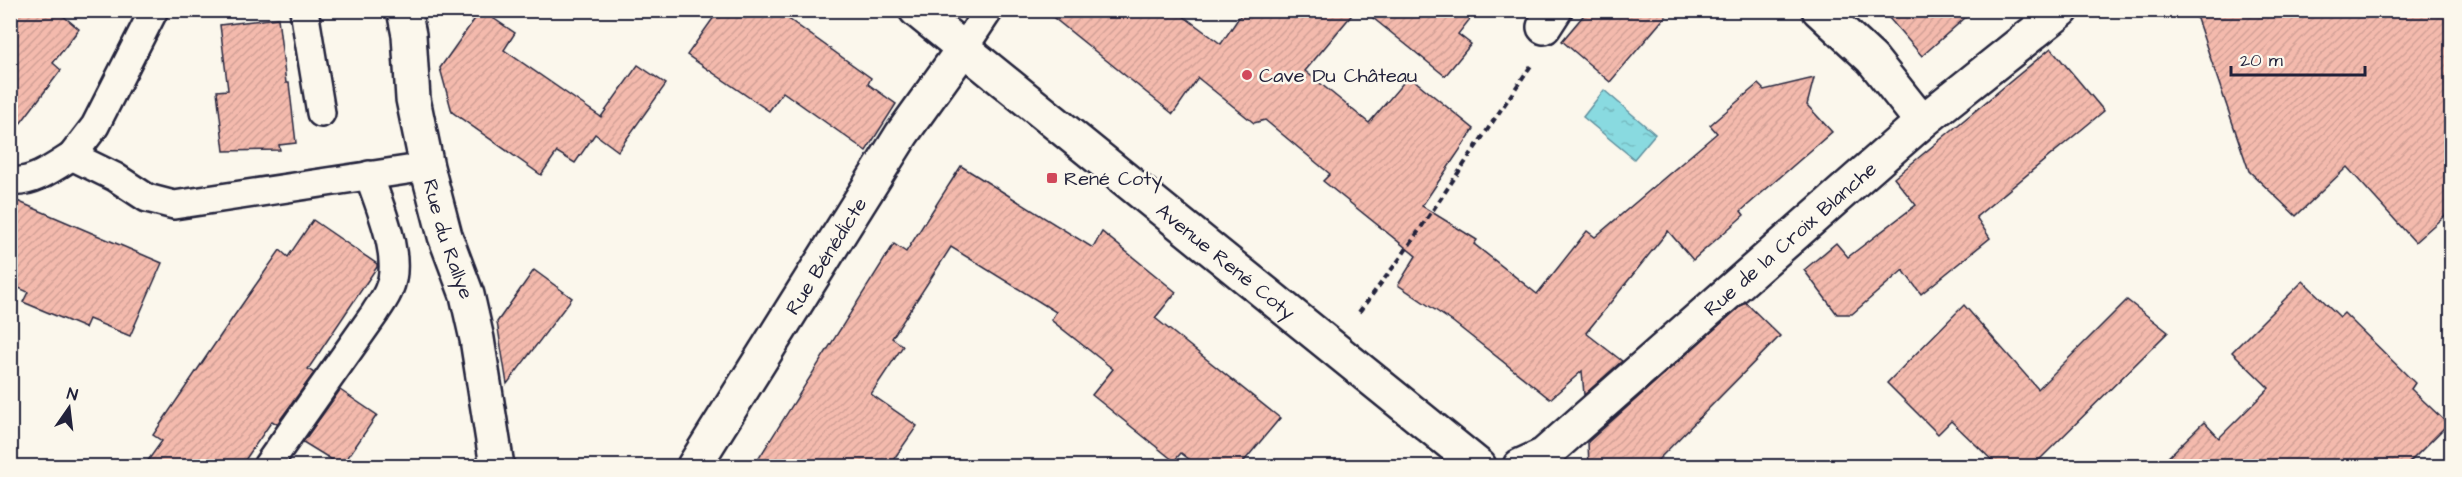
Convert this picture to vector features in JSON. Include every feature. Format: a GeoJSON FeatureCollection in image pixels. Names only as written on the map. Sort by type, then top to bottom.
{"type":"FeatureCollection","features":[{"type":"Feature","properties":{"kind":"street","name":"Rue du Rallye"},"geometry":{"type":"LineString","coordinates":[[404,10],[409,35],[413,99],[427,167],[445,236],[470,306],[497,466]]}},
{"type":"Feature","properties":{"kind":"street","name":"Avenue René Coty"},"geometry":{"type":"LineString","coordinates":[[916,10],[1479,466]]}},
{"type":"Feature","properties":{"kind":"street"},"geometry":{"type":"LineString","coordinates":[[1819,10],[1872,59],[1922,122]]}},
{"type":"Feature","properties":{"kind":"street","name":"Rue de la Croix Blanche"},"geometry":{"type":"LineString","coordinates":[[1520,466],[1544,455],[1922,122],[2062,10]]}},
{"type":"Feature","properties":{"kind":"street","name":"Rue Bénédicte"},"geometry":{"type":"LineString","coordinates":[[694,466],[902,134],[963,49]]}},
{"type":"Feature","properties":{"kind":"lane"},"geometry":{"type":"LineString","coordinates":[[10,182],[18,182],[45,172],[72,156],[95,126],[154,10]]}},
{"type":"Feature","properties":{"kind":"lane"},"geometry":{"type":"LineString","coordinates":[[304,10],[321,113]]}},
{"type":"Feature","properties":{"kind":"lane"},"geometry":{"type":"LineString","coordinates":[[963,49],[989,10]]}},
{"type":"Feature","properties":{"kind":"lane"},"geometry":{"type":"LineString","coordinates":[[72,156],[115,177],[147,198],[174,205],[427,167]]}},
{"type":"Feature","properties":{"kind":"lane"},"geometry":{"type":"LineString","coordinates":[[267,466],[390,288],[393,268],[390,238],[369,176]]}},
{"type":"Feature","properties":{"kind":"path"},"geometry":{"type":"LineString","coordinates":[[1359,312],[1401,257],[1534,62],[1549,19]]}},
{"type":"Feature","properties":{"kind":"water"},"geometry":{"type":"Polygon","coordinates":[[[1604,90],[1655,134],[1634,159],[1583,117],[1604,90]]]}},
{"type":"Feature","properties":{"kind":"building"},"geometry":{"type":"Polygon","coordinates":[[[10,10],[56,10],[79,29],[53,63],[61,70],[10,137],[10,10]]]}},
{"type":"Feature","properties":{"kind":"building"},"geometry":{"type":"Polygon","coordinates":[[[481,10],[515,33],[504,50],[601,117],[638,65],[666,84],[618,151],[595,134],[575,163],[557,152],[541,175],[452,112],[440,68],[481,10]]]}},
{"type":"Feature","properties":{"kind":"building"},"geometry":{"type":"Polygon","coordinates":[[[719,10],[776,10],[871,78],[868,84],[896,104],[866,151],[783,92],[769,111],[687,55],[719,10]]]}},
{"type":"Feature","properties":{"kind":"building"},"geometry":{"type":"Polygon","coordinates":[[[1044,10],[1175,10],[1221,44],[1244,10],[1356,10],[1305,71],[1369,123],[1409,76],[1474,129],[1422,206],[1477,240],[1474,244],[1537,294],[1587,231],[1595,237],[1717,133],[1710,125],[1758,84],[1764,90],[1814,78],[1807,105],[1832,132],[1741,211],[1744,215],[1693,260],[1668,231],[1586,333],[1622,361],[1584,395],[1582,371],[1550,399],[1453,322],[1398,285],[1416,256],[1323,181],[1330,174],[1265,120],[1254,123],[1198,78],[1173,114],[1044,10]]]}},
{"type":"Feature","properties":{"kind":"building"},"geometry":{"type":"Polygon","coordinates":[[[1363,10],[1477,10],[1458,34],[1471,44],[1445,76],[1363,10]]]}},
{"type":"Feature","properties":{"kind":"building"},"geometry":{"type":"Polygon","coordinates":[[[1588,10],[1671,10],[1610,82],[1562,41],[1588,10]]]}},
{"type":"Feature","properties":{"kind":"building"},"geometry":{"type":"Polygon","coordinates":[[[1882,10],[1974,10],[1922,56],[1882,10]]]}},
{"type":"Feature","properties":{"kind":"building"},"geometry":{"type":"Polygon","coordinates":[[[2194,10],[2451,10],[2451,210],[2415,242],[2347,167],[2296,216],[2249,171],[2194,10]]]}},
{"type":"Feature","properties":{"kind":"building"},"geometry":{"type":"Polygon","coordinates":[[[278,18],[296,143],[279,145],[280,150],[224,151],[217,91],[228,90],[220,25],[278,18]]]}},
{"type":"Feature","properties":{"kind":"building"},"geometry":{"type":"Polygon","coordinates":[[[2051,48],[2104,111],[1976,217],[1990,238],[1921,294],[1903,270],[1852,314],[1837,314],[1804,270],[1836,243],[1848,257],[1916,205],[1894,178],[2051,48]]]}},
{"type":"Feature","properties":{"kind":"building"},"geometry":{"type":"Polygon","coordinates":[[[961,166],[1093,248],[1102,232],[1176,292],[1155,318],[1280,418],[1240,466],[1198,466],[1181,453],[1174,461],[1092,395],[1113,369],[1051,320],[1056,312],[951,247],[892,338],[903,346],[871,394],[917,426],[889,466],[754,466],[894,244],[906,252],[961,166]]]}},
{"type":"Feature","properties":{"kind":"building"},"geometry":{"type":"Polygon","coordinates":[[[10,198],[162,263],[130,336],[89,319],[85,328],[23,302],[28,292],[10,284],[10,198]]]}},
{"type":"Feature","properties":{"kind":"building"},"geometry":{"type":"Polygon","coordinates":[[[313,220],[377,264],[308,369],[314,373],[277,424],[272,421],[241,466],[144,466],[162,441],[153,435],[225,329],[280,250],[288,257],[313,220]]]}},
{"type":"Feature","properties":{"kind":"building"},"geometry":{"type":"Polygon","coordinates":[[[534,270],[572,298],[507,384],[497,322],[534,270]]]}},
{"type":"Feature","properties":{"kind":"building"},"geometry":{"type":"Polygon","coordinates":[[[2303,281],[2340,317],[2344,313],[2415,383],[2411,389],[2448,424],[2406,466],[2159,466],[2204,422],[2219,438],[2269,388],[2232,352],[2303,281]]]}},
{"type":"Feature","properties":{"kind":"building"},"geometry":{"type":"Polygon","coordinates":[[[2127,300],[2168,332],[2033,466],[1998,466],[1951,421],[1938,434],[1887,383],[1964,305],[2038,389],[2127,300]]]}},
{"type":"Feature","properties":{"kind":"building"},"geometry":{"type":"Polygon","coordinates":[[[1745,302],[1780,336],[1652,466],[1589,466],[1588,442],[1745,302]]]}},
{"type":"Feature","properties":{"kind":"building"},"geometry":{"type":"Polygon","coordinates":[[[340,390],[377,415],[342,466],[303,442],[340,390]]]}},
{"type":"Feature","properties":{"kind":"place","name":"Cave Du Château"},"geometry":{"type":"Point","coordinates":[1247,75]}},
{"type":"Feature","properties":{"kind":"place","name":"René Coty"},"geometry":{"type":"Point","coordinates":[1052,178]}}]}
